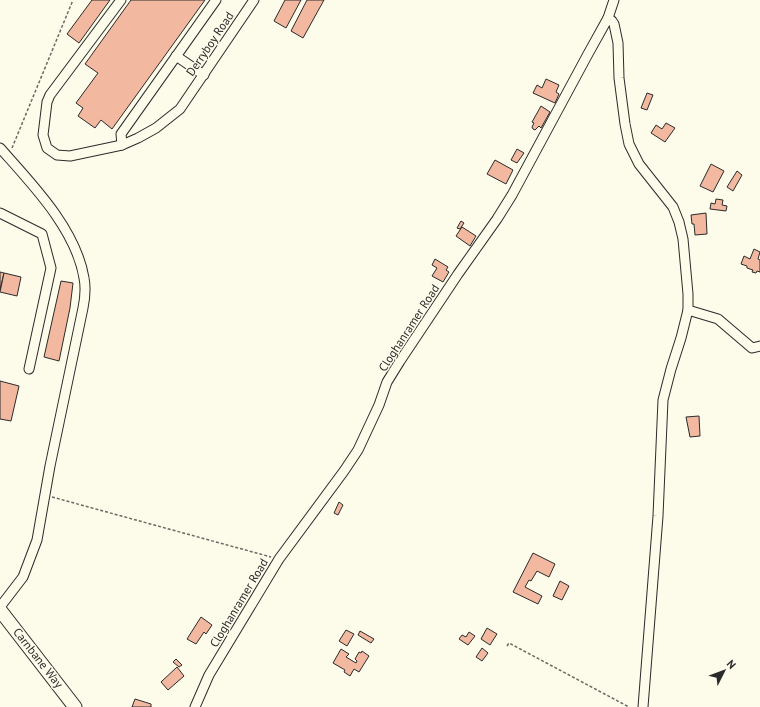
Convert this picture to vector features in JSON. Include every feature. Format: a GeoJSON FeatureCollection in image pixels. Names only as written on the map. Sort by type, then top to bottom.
{"type":"FeatureCollection","features":[{"type":"Feature","properties":{"kind":"highway","name":"Carnbane Way"},"geometry":{"type":"LineString","coordinates":[[0,610],[75,707]]}},
{"type":"Feature","properties":{"kind":"street","name":"Derryboy Road"},"geometry":{"type":"LineString","coordinates":[[121,0],[50,95],[47,102],[43,135],[47,148],[57,155],[65,156],[122,145],[156,128],[170,118],[185,102],[254,0]]}},
{"type":"Feature","properties":{"kind":"street"},"geometry":{"type":"LineString","coordinates":[[122,145],[121,134],[216,0]]}},
{"type":"Feature","properties":{"kind":"street","name":"Cloghanramer Road"},"geometry":{"type":"LineString","coordinates":[[195,707],[209,675],[278,560],[341,476],[358,450],[379,405],[387,382],[504,207],[562,105],[608,18],[614,0]]}},
{"type":"Feature","properties":{"kind":"street"},"geometry":{"type":"LineString","coordinates":[[608,18],[614,24],[618,43],[621,93],[629,144],[639,164],[673,207],[679,222],[683,239],[688,294],[688,310],[663,400],[658,516],[643,707]]}},
{"type":"Feature","properties":{"kind":"street"},"geometry":{"type":"LineString","coordinates":[[176,56],[204,75]]}},
{"type":"Feature","properties":{"kind":"street"},"geometry":{"type":"LineString","coordinates":[[0,607],[23,577],[36,540],[85,292],[84,277],[76,251],[58,218],[31,183],[3,151]]}},
{"type":"Feature","properties":{"kind":"street"},"geometry":{"type":"LineString","coordinates":[[0,213],[42,234],[51,268],[29,369]]}},
{"type":"Feature","properties":{"kind":"street"},"geometry":{"type":"LineString","coordinates":[[688,310],[718,319],[752,348],[760,346]]}},
{"type":"Feature","properties":{"kind":"path"},"geometry":{"type":"LineString","coordinates":[[3,151],[12,149],[73,0]]}},
{"type":"Feature","properties":{"kind":"path"},"geometry":{"type":"LineString","coordinates":[[45,495],[278,560]]}},
{"type":"Feature","properties":{"kind":"path"},"geometry":{"type":"LineString","coordinates":[[507,646],[509,643],[629,707]]}},
{"type":"Feature","properties":{"kind":"building"},"geometry":{"type":"Polygon","coordinates":[[[92,0],[110,0],[79,43],[67,34],[92,0]]]}},
{"type":"Feature","properties":{"kind":"building"},"geometry":{"type":"Polygon","coordinates":[[[131,0],[205,0],[112,129],[101,120],[95,128],[78,116],[83,108],[76,103],[98,73],[85,64],[131,0]]]}},
{"type":"Feature","properties":{"kind":"building"},"geometry":{"type":"Polygon","coordinates":[[[285,0],[301,0],[286,28],[274,21],[285,0]]]}},
{"type":"Feature","properties":{"kind":"building"},"geometry":{"type":"Polygon","coordinates":[[[307,0],[324,0],[303,38],[291,31],[307,0]]]}},
{"type":"Feature","properties":{"kind":"building"},"geometry":{"type":"Polygon","coordinates":[[[546,79],[559,85],[556,92],[559,94],[555,103],[533,93],[537,85],[542,88],[546,79]]]}},
{"type":"Feature","properties":{"kind":"building"},"geometry":{"type":"Polygon","coordinates":[[[647,93],[653,95],[647,110],[641,108],[647,93]]]}},
{"type":"Feature","properties":{"kind":"building"},"geometry":{"type":"Polygon","coordinates":[[[541,106],[550,112],[541,128],[539,126],[535,130],[532,127],[534,123],[532,122],[541,106]]]}},
{"type":"Feature","properties":{"kind":"building"},"geometry":{"type":"Polygon","coordinates":[[[666,123],[675,128],[665,142],[651,133],[656,125],[662,129],[666,123]]]}},
{"type":"Feature","properties":{"kind":"building"},"geometry":{"type":"Polygon","coordinates":[[[517,149],[524,153],[517,163],[511,160],[517,149]]]}},
{"type":"Feature","properties":{"kind":"building"},"geometry":{"type":"Polygon","coordinates":[[[495,160],[513,170],[506,184],[487,174],[495,160]]]}},
{"type":"Feature","properties":{"kind":"building"},"geometry":{"type":"Polygon","coordinates":[[[711,164],[724,171],[713,192],[700,186],[711,164]]]}},
{"type":"Feature","properties":{"kind":"building"},"geometry":{"type":"Polygon","coordinates":[[[737,171],[742,175],[733,191],[727,187],[737,171]]]}},
{"type":"Feature","properties":{"kind":"building"},"geometry":{"type":"Polygon","coordinates":[[[716,199],[723,200],[722,205],[727,206],[726,211],[710,209],[711,203],[715,204],[716,199]]]}},
{"type":"Feature","properties":{"kind":"building"},"geometry":{"type":"Polygon","coordinates":[[[706,213],[707,234],[695,235],[691,215],[706,213]]]}},
{"type":"Feature","properties":{"kind":"building"},"geometry":{"type":"Polygon","coordinates":[[[461,221],[464,223],[460,229],[457,228],[461,221]]]}},
{"type":"Feature","properties":{"kind":"building"},"geometry":{"type":"Polygon","coordinates":[[[462,227],[476,236],[470,246],[456,236],[462,227]]]}},
{"type":"Feature","properties":{"kind":"building"},"geometry":{"type":"Polygon","coordinates":[[[754,249],[760,252],[758,259],[760,260],[760,272],[757,271],[756,273],[752,272],[753,270],[747,268],[747,266],[741,264],[744,256],[750,259],[754,249]]]}},
{"type":"Feature","properties":{"kind":"building"},"geometry":{"type":"Polygon","coordinates":[[[435,259],[448,267],[446,270],[449,272],[443,282],[432,276],[437,268],[432,265],[435,259]]]}},
{"type":"Feature","properties":{"kind":"building"},"geometry":{"type":"Polygon","coordinates":[[[0,272],[4,273],[0,290],[0,272]]]}},
{"type":"Feature","properties":{"kind":"building"},"geometry":{"type":"Polygon","coordinates":[[[4,273],[21,277],[17,296],[0,292],[4,273]]]}},
{"type":"Feature","properties":{"kind":"building"},"geometry":{"type":"Polygon","coordinates":[[[61,281],[73,283],[70,308],[59,361],[44,357],[61,281]]]}},
{"type":"Feature","properties":{"kind":"building"},"geometry":{"type":"Polygon","coordinates":[[[0,381],[19,386],[11,421],[0,419],[0,381]]]}},
{"type":"Feature","properties":{"kind":"building"},"geometry":{"type":"Polygon","coordinates":[[[699,416],[700,436],[690,437],[686,417],[699,416]]]}},
{"type":"Feature","properties":{"kind":"building"},"geometry":{"type":"Polygon","coordinates":[[[339,502],[343,505],[338,515],[334,513],[339,502]]]}},
{"type":"Feature","properties":{"kind":"building"},"geometry":{"type":"Polygon","coordinates":[[[533,553],[555,564],[549,577],[537,571],[525,587],[542,596],[538,604],[513,592],[533,553]]]}},
{"type":"Feature","properties":{"kind":"building"},"geometry":{"type":"Polygon","coordinates":[[[560,581],[569,586],[562,600],[553,596],[560,581]]]}},
{"type":"Feature","properties":{"kind":"building"},"geometry":{"type":"Polygon","coordinates":[[[201,617],[212,625],[206,634],[204,632],[196,644],[187,639],[201,617]]]}},
{"type":"Feature","properties":{"kind":"building"},"geometry":{"type":"Polygon","coordinates":[[[487,628],[497,634],[490,645],[481,639],[487,628]]]}},
{"type":"Feature","properties":{"kind":"building"},"geometry":{"type":"Polygon","coordinates":[[[346,630],[354,634],[347,646],[339,641],[346,630]]]}},
{"type":"Feature","properties":{"kind":"building"},"geometry":{"type":"Polygon","coordinates":[[[360,631],[374,639],[371,643],[358,635],[360,631]]]}},
{"type":"Feature","properties":{"kind":"building"},"geometry":{"type":"Polygon","coordinates":[[[469,632],[475,636],[468,645],[459,639],[462,635],[466,637],[469,632]]]}},
{"type":"Feature","properties":{"kind":"building"},"geometry":{"type":"Polygon","coordinates":[[[482,648],[488,653],[482,661],[476,657],[482,648]]]}},
{"type":"Feature","properties":{"kind":"building"},"geometry":{"type":"Polygon","coordinates":[[[341,649],[349,654],[346,657],[356,663],[357,661],[355,659],[359,652],[361,653],[362,651],[369,656],[359,672],[354,669],[350,676],[344,672],[345,670],[333,663],[341,649]]]}},
{"type":"Feature","properties":{"kind":"building"},"geometry":{"type":"Polygon","coordinates":[[[176,659],[182,665],[179,667],[173,662],[176,659]]]}},
{"type":"Feature","properties":{"kind":"building"},"geometry":{"type":"Polygon","coordinates":[[[177,667],[184,676],[168,690],[161,682],[177,667]]]}},
{"type":"Feature","properties":{"kind":"building"},"geometry":{"type":"Polygon","coordinates":[[[135,699],[151,704],[151,707],[132,707],[135,699]]]}}]}
